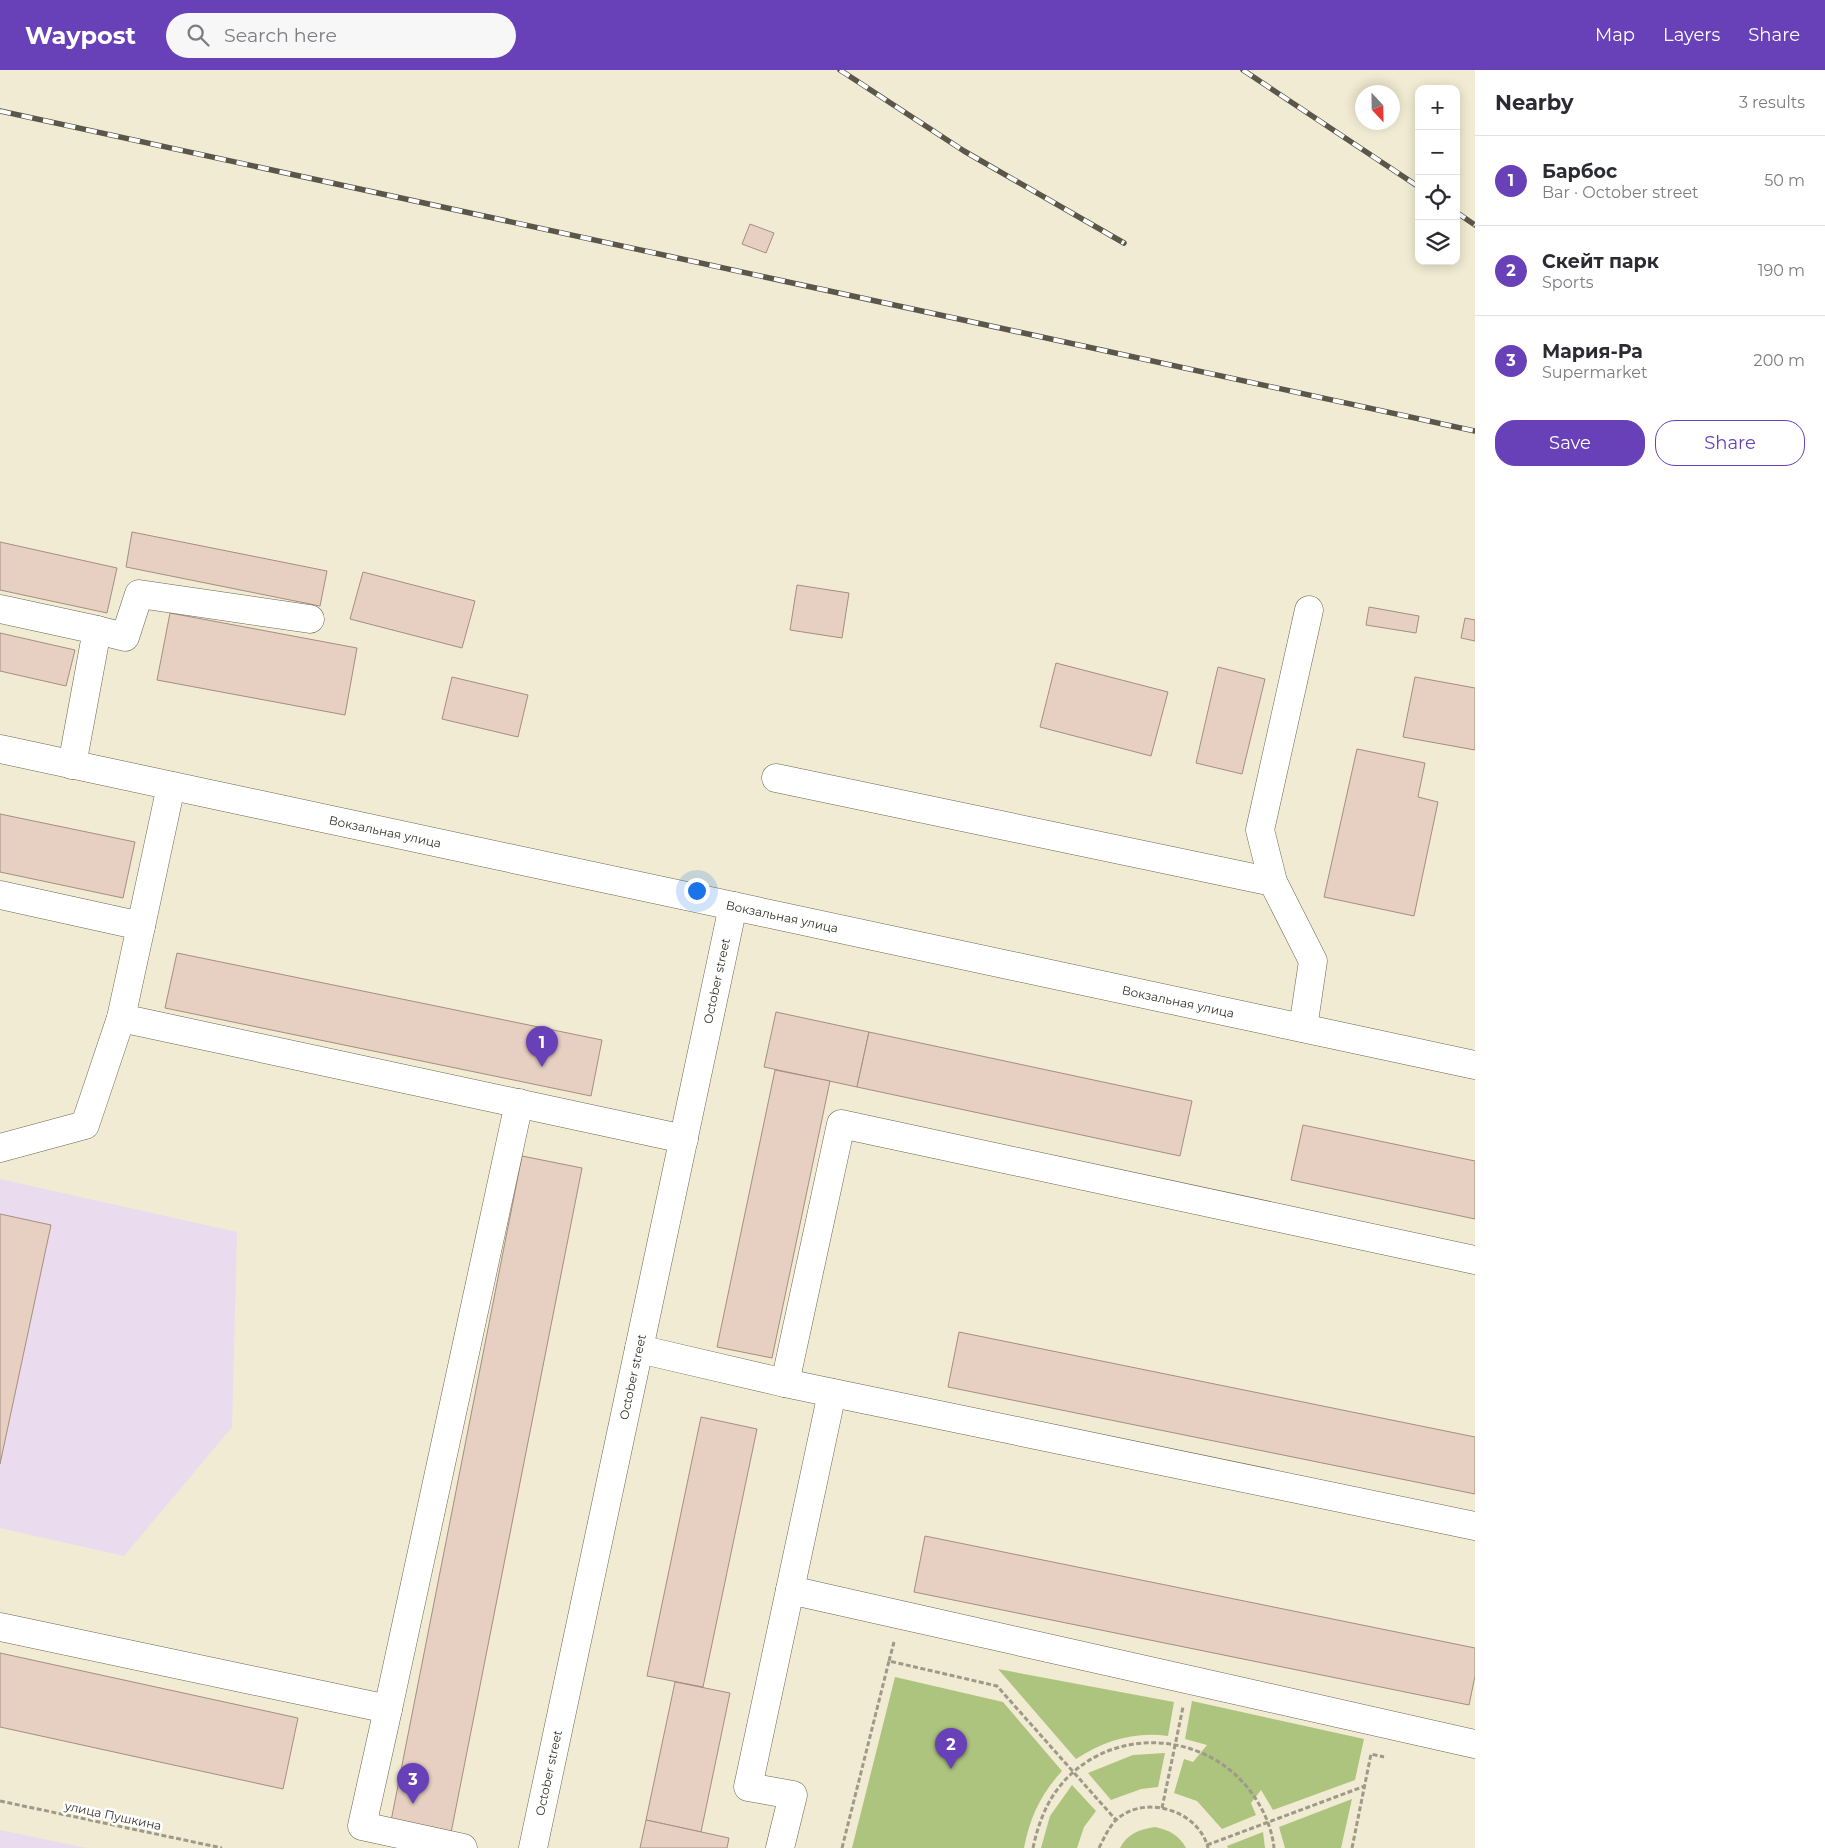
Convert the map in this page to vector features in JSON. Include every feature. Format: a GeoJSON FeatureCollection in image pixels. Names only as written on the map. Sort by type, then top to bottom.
{"type":"FeatureCollection","features":[{"type":"Feature","properties":{"kind":"main road"},"geometry":{"type":"LineString","coordinates":[[0,609],[125,637],[139,594],[310,618]]}},
{"type":"Feature","properties":{"kind":"main road"},"geometry":{"type":"LineString","coordinates":[[1303,1028],[1313,961],[1273,882],[1260,830],[1310,610]]}},
{"type":"Feature","properties":{"kind":"main road"},"geometry":{"type":"LineString","coordinates":[[72,765],[97,630]]}},
{"type":"Feature","properties":{"kind":"main road","name":"Вокзальная улица"},"geometry":{"type":"LineString","coordinates":[[0,749],[1475,1065]]}},
{"type":"Feature","properties":{"kind":"main road"},"geometry":{"type":"LineString","coordinates":[[776,778],[1273,882]]}},
{"type":"Feature","properties":{"kind":"main road"},"geometry":{"type":"LineString","coordinates":[[0,1148],[85,1125],[121,1018],[171,786]]}},
{"type":"Feature","properties":{"kind":"main road"},"geometry":{"type":"LineString","coordinates":[[0,895],[141,926]]}},
{"type":"Feature","properties":{"kind":"main road","name":"October street"},"geometry":{"type":"LineString","coordinates":[[533,1848],[733,906]]}},
{"type":"Feature","properties":{"kind":"main road"},"geometry":{"type":"LineString","coordinates":[[121,1018],[684,1139]]}},
{"type":"Feature","properties":{"kind":"main road"},"geometry":{"type":"LineString","coordinates":[[463,1848],[362,1826],[519,1104]]}},
{"type":"Feature","properties":{"kind":"main road"},"geometry":{"type":"LineString","coordinates":[[785,1383],[841,1124],[1475,1260]]}},
{"type":"Feature","properties":{"kind":"main road"},"geometry":{"type":"LineString","coordinates":[[639,1349],[832,1393],[1475,1526]]}},
{"type":"Feature","properties":{"kind":"main road"},"geometry":{"type":"LineString","coordinates":[[780,1848],[793,1796],[748,1787],[832,1393]]}},
{"type":"Feature","properties":{"kind":"main road"},"geometry":{"type":"LineString","coordinates":[[790,1590],[1475,1744]]}},
{"type":"Feature","properties":{"kind":"main road"},"geometry":{"type":"LineString","coordinates":[[0,1626],[388,1709]]}},
{"type":"Feature","properties":{"kind":"path"},"geometry":{"type":"LineString","coordinates":[[842,1848],[889,1661],[997,1686],[1116,1820]]}},
{"type":"Feature","properties":{"kind":"path"},"geometry":{"type":"LineString","coordinates":[[1162,1808],[1188,1680]]}},
{"type":"Feature","properties":{"kind":"path"},"geometry":{"type":"LineString","coordinates":[[1033,1848],[1044,1810],[1055,1792],[1074,1772],[1090,1760],[1111,1749],[1135,1743],[1158,1742],[1176,1744],[1205,1753],[1225,1765],[1243,1781],[1257,1800],[1268,1822],[1274,1848]]}},
{"type":"Feature","properties":{"kind":"path"},"geometry":{"type":"LineString","coordinates":[[1352,1848],[1371,1754],[1389,1758]]}},
{"type":"Feature","properties":{"kind":"path"},"geometry":{"type":"LineString","coordinates":[[1100,1848],[1106,1833],[1116,1820],[1132,1811],[1150,1807],[1162,1808],[1183,1815],[1197,1827],[1207,1846],[1365,1786]]}},
{"type":"Feature","properties":{"kind":"path","name":"улица Пушкина"},"geometry":{"type":"LineString","coordinates":[[0,1801],[222,1848]]}},
{"type":"Feature","properties":{"kind":"shaded area"},"geometry":{"type":"Polygon","coordinates":[[[0,1179],[237,1232],[232,1427],[124,1556],[0,1528],[0,1179]]]}},
{"type":"Feature","properties":{"kind":"shaded area"},"geometry":{"type":"Polygon","coordinates":[[[0,1830],[87,1848],[0,1848],[0,1830]]]}},
{"type":"Feature","properties":{"kind":"green space"},"geometry":{"type":"Polygon","coordinates":[[[998,1669],[1174,1702],[1168,1736],[1132,1736],[1108,1742],[1076,1759],[998,1669]]]}},
{"type":"Feature","properties":{"kind":"green space"},"geometry":{"type":"Polygon","coordinates":[[[895,1677],[1003,1702],[1062,1771],[1048,1788],[1037,1806],[1024,1848],[852,1848],[895,1677]]]}},
{"type":"Feature","properties":{"kind":"green space"},"geometry":{"type":"Polygon","coordinates":[[[1192,1701],[1364,1739],[1355,1780],[1273,1810],[1261,1790],[1251,1803],[1256,1815],[1222,1829],[1197,1801],[1174,1793],[1184,1759],[1193,1762],[1207,1745],[1185,1739],[1192,1701]]]}},
{"type":"Feature","properties":{"kind":"green space"},"geometry":{"type":"Polygon","coordinates":[[[1165,1753],[1158,1787],[1141,1789],[1111,1800],[1088,1773],[1133,1755],[1165,1753]]]}},
{"type":"Feature","properties":{"kind":"green space"},"geometry":{"type":"Polygon","coordinates":[[[1072,1785],[1096,1811],[1084,1827],[1077,1848],[1041,1848],[1050,1816],[1072,1785]]]}},
{"type":"Feature","properties":{"kind":"green space"},"geometry":{"type":"Polygon","coordinates":[[[1352,1799],[1341,1848],[1285,1848],[1279,1827],[1352,1799]]]}},
{"type":"Feature","properties":{"kind":"green space"},"geometry":{"type":"Polygon","coordinates":[[[1155,1827],[1173,1834],[1186,1848],[1120,1848],[1126,1839],[1134,1833],[1155,1827]]]}},
{"type":"Feature","properties":{"kind":"green space"},"geometry":{"type":"Polygon","coordinates":[[[1263,1832],[1265,1848],[1228,1848],[1227,1846],[1263,1832]]]}},
{"type":"Feature","properties":{"kind":"building"},"geometry":{"type":"Polygon","coordinates":[[[750,224],[774,233],[766,253],[742,244],[750,224]]]}},
{"type":"Feature","properties":{"kind":"building"},"geometry":{"type":"Polygon","coordinates":[[[132,532],[327,571],[320,606],[126,567],[132,532]]]}},
{"type":"Feature","properties":{"kind":"building"},"geometry":{"type":"Polygon","coordinates":[[[0,542],[117,568],[107,613],[0,590],[0,542]]]}},
{"type":"Feature","properties":{"kind":"building"},"geometry":{"type":"Polygon","coordinates":[[[363,572],[475,601],[462,648],[350,619],[363,572]]]}},
{"type":"Feature","properties":{"kind":"building"},"geometry":{"type":"Polygon","coordinates":[[[797,585],[849,593],[842,638],[790,630],[797,585]]]}},
{"type":"Feature","properties":{"kind":"building"},"geometry":{"type":"Polygon","coordinates":[[[1369,607],[1419,616],[1416,633],[1366,625],[1369,607]]]}},
{"type":"Feature","properties":{"kind":"building"},"geometry":{"type":"Polygon","coordinates":[[[170,613],[357,648],[345,715],[157,680],[170,613]]]}},
{"type":"Feature","properties":{"kind":"building"},"geometry":{"type":"Polygon","coordinates":[[[1465,618],[1475,620],[1475,641],[1461,638],[1465,618]]]}},
{"type":"Feature","properties":{"kind":"building"},"geometry":{"type":"Polygon","coordinates":[[[0,633],[75,650],[66,686],[0,671],[0,633]]]}},
{"type":"Feature","properties":{"kind":"building"},"geometry":{"type":"Polygon","coordinates":[[[1056,663],[1168,692],[1151,756],[1040,727],[1056,663]]]}},
{"type":"Feature","properties":{"kind":"building"},"geometry":{"type":"Polygon","coordinates":[[[1218,667],[1265,679],[1242,774],[1196,763],[1218,667]]]}},
{"type":"Feature","properties":{"kind":"building"},"geometry":{"type":"Polygon","coordinates":[[[452,677],[528,695],[518,737],[442,719],[452,677]]]}},
{"type":"Feature","properties":{"kind":"building"},"geometry":{"type":"Polygon","coordinates":[[[1415,677],[1475,688],[1475,750],[1403,737],[1415,677]]]}},
{"type":"Feature","properties":{"kind":"building"},"geometry":{"type":"Polygon","coordinates":[[[1357,749],[1425,763],[1418,797],[1438,802],[1414,916],[1324,897],[1357,749]]]}},
{"type":"Feature","properties":{"kind":"building"},"geometry":{"type":"Polygon","coordinates":[[[0,814],[135,842],[123,898],[0,872],[0,814]]]}},
{"type":"Feature","properties":{"kind":"building"},"geometry":{"type":"Polygon","coordinates":[[[177,953],[602,1040],[591,1096],[165,1008],[177,953]]]}},
{"type":"Feature","properties":{"kind":"building"},"geometry":{"type":"Polygon","coordinates":[[[776,1012],[869,1032],[857,1087],[764,1067],[776,1012]]]}},
{"type":"Feature","properties":{"kind":"building"},"geometry":{"type":"Polygon","coordinates":[[[869,1032],[1192,1101],[1180,1156],[857,1087],[869,1032]]]}},
{"type":"Feature","properties":{"kind":"building"},"geometry":{"type":"Polygon","coordinates":[[[775,1070],[830,1081],[772,1358],[717,1347],[775,1070]]]}},
{"type":"Feature","properties":{"kind":"building"},"geometry":{"type":"Polygon","coordinates":[[[1303,1125],[1475,1161],[1475,1219],[1291,1180],[1303,1125]]]}},
{"type":"Feature","properties":{"kind":"building"},"geometry":{"type":"Polygon","coordinates":[[[522,1156],[582,1168],[451,1833],[391,1821],[522,1156]]]}},
{"type":"Feature","properties":{"kind":"building"},"geometry":{"type":"Polygon","coordinates":[[[0,1214],[51,1225],[0,1464],[0,1214]]]}},
{"type":"Feature","properties":{"kind":"building"},"geometry":{"type":"Polygon","coordinates":[[[959,1332],[1475,1437],[1475,1494],[948,1387],[959,1332]]]}},
{"type":"Feature","properties":{"kind":"building"},"geometry":{"type":"Polygon","coordinates":[[[701,1417],[757,1429],[703,1687],[647,1676],[701,1417]]]}},
{"type":"Feature","properties":{"kind":"building"},"geometry":{"type":"Polygon","coordinates":[[[925,1536],[1475,1648],[1475,1676],[1469,1705],[914,1592],[925,1536]]]}},
{"type":"Feature","properties":{"kind":"building"},"geometry":{"type":"Polygon","coordinates":[[[0,1653],[298,1718],[283,1789],[0,1727],[0,1653]]]}},
{"type":"Feature","properties":{"kind":"building"},"geometry":{"type":"Polygon","coordinates":[[[675,1682],[730,1693],[701,1832],[646,1820],[675,1682]]]}},
{"type":"Feature","properties":{"kind":"building"},"geometry":{"type":"Polygon","coordinates":[[[646,1820],[729,1838],[727,1848],[640,1848],[646,1820]]]}},
{"type":"Feature","properties":{"kind":"railway"},"geometry":{"type":"LineString","coordinates":[[840,70],[964,151],[1124,243]]}},
{"type":"Feature","properties":{"kind":"railway"},"geometry":{"type":"LineString","coordinates":[[1243,70],[1415,184]]}},
{"type":"Feature","properties":{"kind":"railway"},"geometry":{"type":"LineString","coordinates":[[0,111],[1475,431]]}},
{"type":"Feature","properties":{"kind":"railway"},"geometry":{"type":"LineString","coordinates":[[1460,215],[1475,225]]}},
{"type":"Feature","properties":{"kind":"place","name":"Барбос"},"geometry":{"type":"Point","coordinates":[542,1067]}},
{"type":"Feature","properties":{"kind":"place","name":"Скейт парк"},"geometry":{"type":"Point","coordinates":[951,1769]}},
{"type":"Feature","properties":{"kind":"place","name":"Мария-Ра"},"geometry":{"type":"Point","coordinates":[413,1804]}}]}
